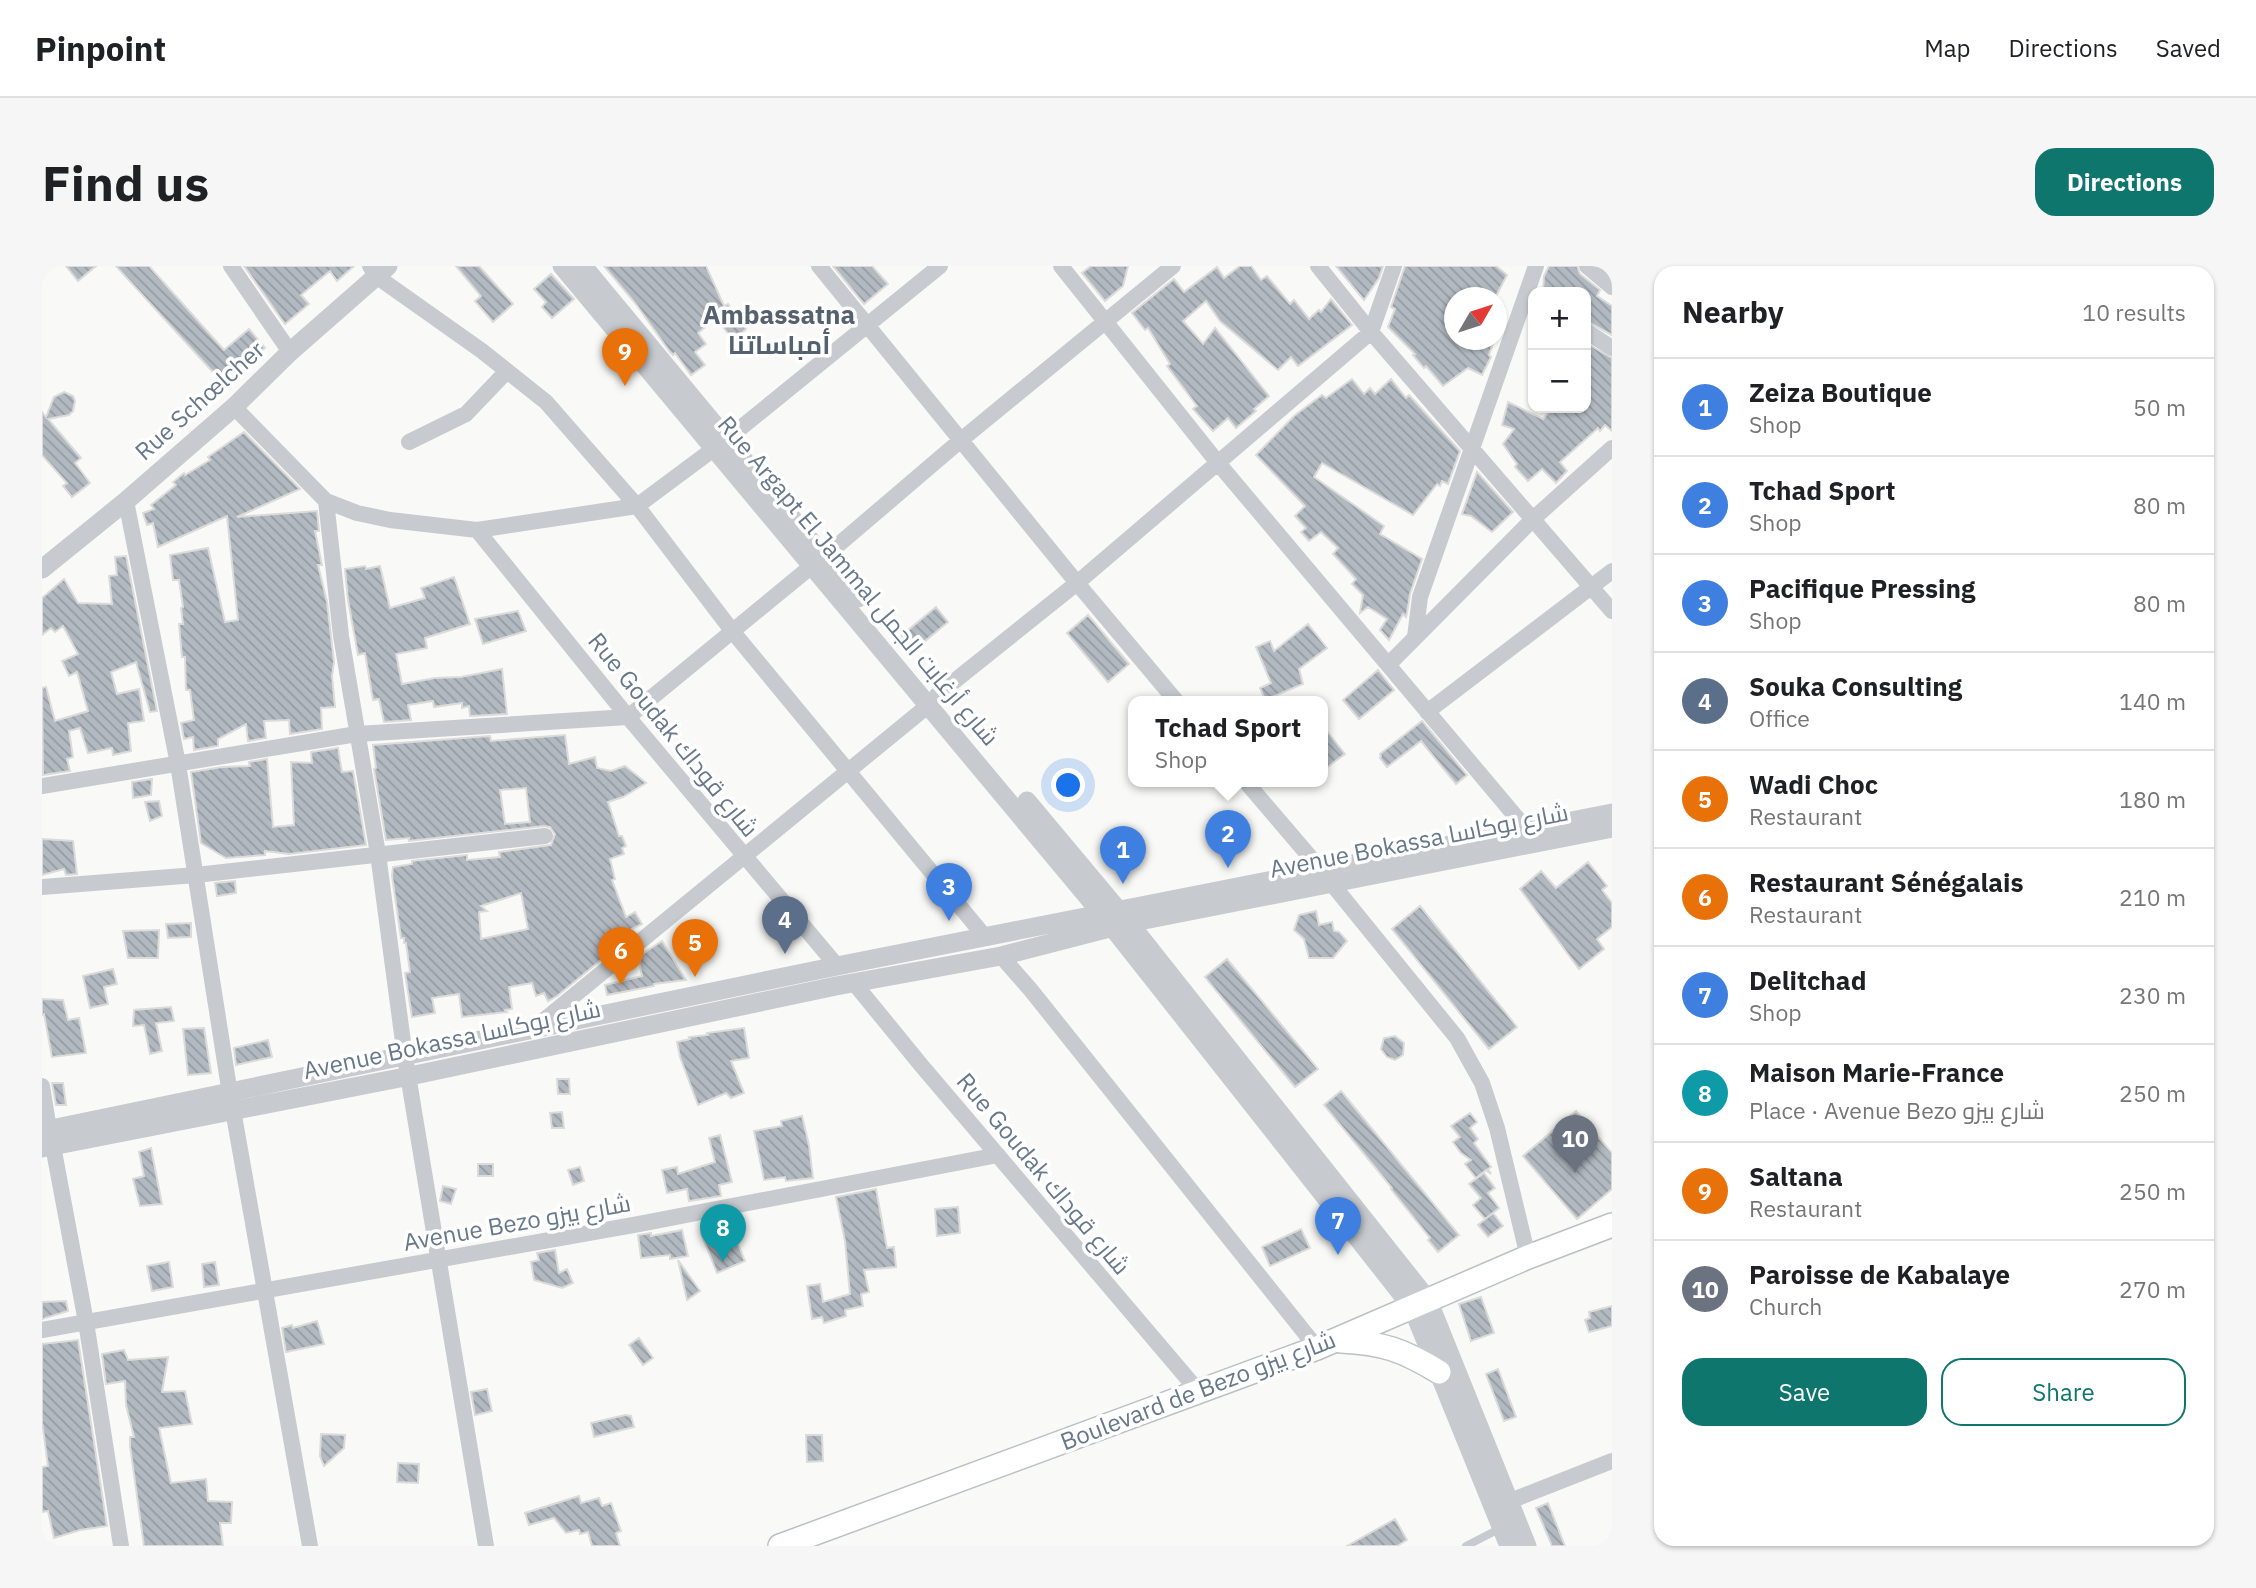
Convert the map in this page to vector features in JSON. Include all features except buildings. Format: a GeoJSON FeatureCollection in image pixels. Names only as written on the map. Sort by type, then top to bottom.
{"type":"FeatureCollection","features":[{"type":"Feature","properties":{"kind":"main road","name":"Boulevard de Bezo شارع بيزو"},"geometry":{"type":"LineString","coordinates":[[780,1546],[1325,1344],[1528,1257],[1612,1225]]}},
{"type":"Feature","properties":{"kind":"main road"},"geometry":{"type":"LineString","coordinates":[[1325,1344],[1375,1343],[1411,1355],[1438,1372]]}},
{"type":"Feature","properties":{"kind":"street"},"geometry":{"type":"LineString","coordinates":[[231,266],[290,352]]}},
{"type":"Feature","properties":{"kind":"street","name":"Rue Argapt El Jammal شارع أرغابت الجمل"},"geometry":{"type":"LineString","coordinates":[[562,266],[721,444]]}},
{"type":"Feature","properties":{"kind":"street","name":"Rue Argapt El Jammal شارع أرغابت الجمل"},"geometry":{"type":"LineString","coordinates":[[583,266],[721,444],[1116,919],[1420,1303]]}},
{"type":"Feature","properties":{"kind":"street"},"geometry":{"type":"LineString","coordinates":[[819,266],[1172,696]]}},
{"type":"Feature","properties":{"kind":"street"},"geometry":{"type":"LineString","coordinates":[[234,407],[327,501],[357,513],[390,520],[477,530],[637,506],[721,444],[940,266]]}},
{"type":"Feature","properties":{"kind":"street"},"geometry":{"type":"LineString","coordinates":[[1061,266],[1218,463],[1528,831]]}},
{"type":"Feature","properties":{"kind":"street"},"geometry":{"type":"LineString","coordinates":[[42,786],[357,734],[628,717],[1173,266]]}},
{"type":"Feature","properties":{"kind":"street"},"geometry":{"type":"LineString","coordinates":[[1318,266],[1370,332],[1612,611]]}},
{"type":"Feature","properties":{"kind":"street"},"geometry":{"type":"LineString","coordinates":[[530,1031],[850,772],[933,699],[1077,583],[1370,332],[1394,266]]}},
{"type":"Feature","properties":{"kind":"street"},"geometry":{"type":"LineString","coordinates":[[1532,287],[1536,266]]}},
{"type":"Feature","properties":{"kind":"street"},"geometry":{"type":"LineString","coordinates":[[1587,266],[1612,287]]}},
{"type":"Feature","properties":{"kind":"street"},"geometry":{"type":"LineString","coordinates":[[378,269],[546,402],[637,506],[733,632],[986,937]]}},
{"type":"Feature","properties":{"kind":"street","name":"Rue Schœlcher"},"geometry":{"type":"LineString","coordinates":[[42,569],[126,501],[234,407],[378,269]]}},
{"type":"Feature","properties":{"kind":"street"},"geometry":{"type":"LineString","coordinates":[[1415,637],[1420,597],[1528,299]]}},
{"type":"Feature","properties":{"kind":"street"},"geometry":{"type":"LineString","coordinates":[[1591,334],[1612,348]]}},
{"type":"Feature","properties":{"kind":"street"},"geometry":{"type":"LineString","coordinates":[[409,442],[466,414],[507,371]]}},
{"type":"Feature","properties":{"kind":"street"},"geometry":{"type":"LineString","coordinates":[[1388,665],[1534,519],[1612,448]]}},
{"type":"Feature","properties":{"kind":"street"},"geometry":{"type":"LineString","coordinates":[[126,501],[178,764],[231,1102],[310,1546]]}},
{"type":"Feature","properties":{"kind":"street"},"geometry":{"type":"LineString","coordinates":[[327,501],[341,636],[379,854],[407,1066],[486,1546]]}},
{"type":"Feature","properties":{"kind":"street","name":"Rue Goudak شارع قوداك"},"geometry":{"type":"LineString","coordinates":[[477,530],[628,717],[837,967]]}},
{"type":"Feature","properties":{"kind":"street"},"geometry":{"type":"LineString","coordinates":[[1427,712],[1612,571]]}},
{"type":"Feature","properties":{"kind":"street"},"geometry":{"type":"LineString","coordinates":[[1250,787],[1457,1038],[1482,1083],[1497,1128],[1528,1257]]}},
{"type":"Feature","properties":{"kind":"street","name":"Avenue Bokassa شارع بوكاسا"},"geometry":{"type":"LineString","coordinates":[[1327,878],[1612,813]]}},
{"type":"Feature","properties":{"kind":"street","name":"Avenue Bokassa شارع بوكاسا"},"geometry":{"type":"LineString","coordinates":[[407,1066],[530,1031],[986,937],[1116,919],[1327,878],[1612,828]]}},
{"type":"Feature","properties":{"kind":"street"},"geometry":{"type":"LineString","coordinates":[[42,887],[196,875],[545,836]]}},
{"type":"Feature","properties":{"kind":"street","name":"Avenue Bokassa شارع بوكاسا"},"geometry":{"type":"LineString","coordinates":[[47,1139],[407,1066],[1001,956],[1116,919]]}},
{"type":"Feature","properties":{"kind":"street"},"geometry":{"type":"LineString","coordinates":[[1001,956],[1325,1344]]}},
{"type":"Feature","properties":{"kind":"street","name":"Rue Goudak شارع قوداك"},"geometry":{"type":"LineString","coordinates":[[854,983],[1199,1392]]}},
{"type":"Feature","properties":{"kind":"street"},"geometry":{"type":"LineString","coordinates":[[42,1086],[47,1139],[86,1322],[121,1546]]}},
{"type":"Feature","properties":{"kind":"street","name":"Avenue Bezo شارع بيزو"},"geometry":{"type":"LineString","coordinates":[[42,1330],[439,1260],[998,1155]]}},
{"type":"Feature","properties":{"kind":"street"},"geometry":{"type":"LineString","coordinates":[[1420,1303],[1438,1372],[1509,1546]]}},
{"type":"Feature","properties":{"kind":"street"},"geometry":{"type":"LineString","coordinates":[[1420,1303],[1510,1501],[1527,1546]]}},
{"type":"Feature","properties":{"kind":"street"},"geometry":{"type":"LineString","coordinates":[[1510,1501],[1612,1461]]}},
{"type":"Feature","properties":{"kind":"lane"},"geometry":{"type":"LineString","coordinates":[[1466,1546],[1502,1527]]}},
{"type":"Feature","properties":{"kind":"place","name":"Saltana"},"geometry":{"type":"Point","coordinates":[625,386]}},
{"type":"Feature","properties":{"kind":"place","name":"Tchad Sport"},"geometry":{"type":"Point","coordinates":[1228,868]}},
{"type":"Feature","properties":{"kind":"place","name":"Zeiza Boutique"},"geometry":{"type":"Point","coordinates":[1123,884]}},
{"type":"Feature","properties":{"kind":"place","name":"Pacifique Pressing"},"geometry":{"type":"Point","coordinates":[949,921]}},
{"type":"Feature","properties":{"kind":"place","name":"Souka Consulting"},"geometry":{"type":"Point","coordinates":[785,954]}},
{"type":"Feature","properties":{"kind":"place","name":"Wadi Choc"},"geometry":{"type":"Point","coordinates":[695,977]}},
{"type":"Feature","properties":{"kind":"place","name":"Restaurant Sénégalais"},"geometry":{"type":"Point","coordinates":[621,985]}},
{"type":"Feature","properties":{"kind":"place","name":"Paroisse de Kabalaye"},"geometry":{"type":"Point","coordinates":[1575,1173]}},
{"type":"Feature","properties":{"kind":"place","name":"Delitchad"},"geometry":{"type":"Point","coordinates":[1338,1255]}},
{"type":"Feature","properties":{"kind":"place","name":"Maison Marie-France"},"geometry":{"type":"Point","coordinates":[723,1262]}},
{"type":"Feature","properties":{"kind":"district","name":"Ambassatna أمباساتنا"},"geometry":{"type":"Point","coordinates":[779,330]}}]}
